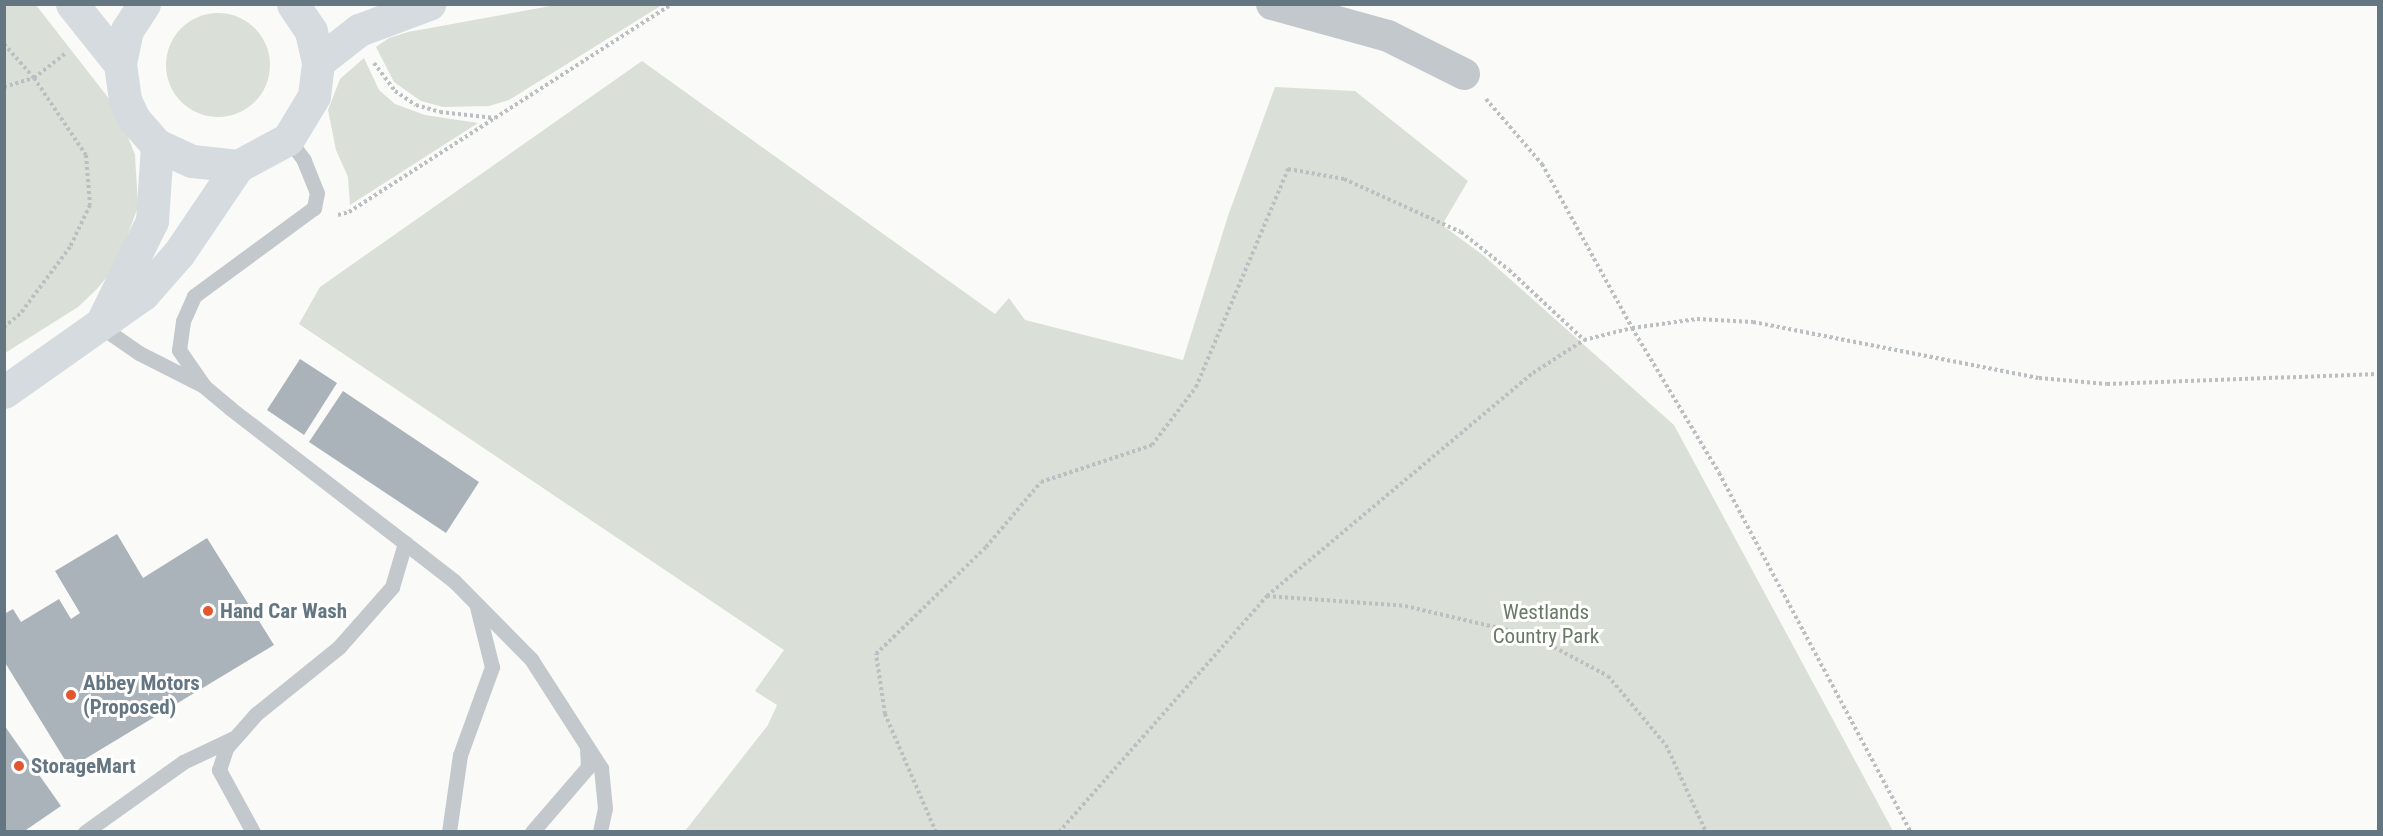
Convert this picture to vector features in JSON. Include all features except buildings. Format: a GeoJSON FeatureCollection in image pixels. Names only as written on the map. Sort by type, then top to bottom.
{"type":"FeatureCollection","features":[{"type":"Feature","properties":{"kind":"main road"},"geometry":{"type":"LineString","coordinates":[[72,4],[120,64]]}},
{"type":"Feature","properties":{"kind":"main road"},"geometry":{"type":"LineString","coordinates":[[4,392],[143,294],[179,254],[238,166],[288,139],[314,96],[318,62],[311,31],[293,4]]}},
{"type":"Feature","properties":{"kind":"main road"},"geometry":{"type":"LineString","coordinates":[[318,62],[358,30],[429,4]]}},
{"type":"Feature","properties":{"kind":"main road"},"geometry":{"type":"LineString","coordinates":[[131,7],[120,64],[125,100],[134,119],[157,145],[192,161],[238,166]]}},
{"type":"Feature","properties":{"kind":"main road"},"geometry":{"type":"LineString","coordinates":[[100,326],[152,221],[157,145]]}},
{"type":"Feature","properties":{"kind":"street"},"geometry":{"type":"LineString","coordinates":[[1272,4],[1388,36],[1464,74]]}},
{"type":"Feature","properties":{"kind":"lane"},"geometry":{"type":"LineString","coordinates":[[204,386],[179,350],[183,321],[194,296],[222,272],[314,208],[317,193],[304,159],[288,139]]}},
{"type":"Feature","properties":{"kind":"lane"},"geometry":{"type":"LineString","coordinates":[[100,326],[139,353],[204,386],[405,543],[476,604],[531,659],[601,768],[605,808],[600,831]]}},
{"type":"Feature","properties":{"kind":"lane"},"geometry":{"type":"LineString","coordinates":[[253,831],[219,770],[226,748],[256,714],[339,646],[392,587],[405,543]]}},
{"type":"Feature","properties":{"kind":"lane"},"geometry":{"type":"LineString","coordinates":[[449,831],[460,754],[492,667],[476,604]]}},
{"type":"Feature","properties":{"kind":"lane"},"geometry":{"type":"LineString","coordinates":[[86,831],[183,762],[236,736]]}},
{"type":"Feature","properties":{"kind":"lane"},"geometry":{"type":"LineString","coordinates":[[532,831],[588,767],[587,746]]}},
{"type":"Feature","properties":{"kind":"path"},"geometry":{"type":"LineString","coordinates":[[292,225],[349,212],[672,4]]}},
{"type":"Feature","properties":{"kind":"path"},"geometry":{"type":"LineString","coordinates":[[4,44],[34,78],[86,155],[90,205],[70,247],[20,314],[4,327]]}},
{"type":"Feature","properties":{"kind":"path"},"geometry":{"type":"LineString","coordinates":[[4,87],[34,78],[71,48]]}},
{"type":"Feature","properties":{"kind":"path"},"geometry":{"type":"LineString","coordinates":[[373,62],[395,92],[416,105],[440,112],[495,118]]}},
{"type":"Feature","properties":{"kind":"path"},"geometry":{"type":"LineString","coordinates":[[1464,74],[1542,164],[1632,328],[1719,473],[1911,831]]}},
{"type":"Feature","properties":{"kind":"path"},"geometry":{"type":"LineString","coordinates":[[936,831],[885,714],[876,654],[986,547],[1041,482],[1152,445],[1196,387],[1288,169],[1344,179],[1461,232],[1509,270],[1584,340]]}},
{"type":"Feature","properties":{"kind":"path"},"geometry":{"type":"LineString","coordinates":[[1059,831],[1267,596],[1533,373],[1584,340],[1632,328],[1697,319],[1753,322],[2039,378],[2107,384],[2379,374]]}},
{"type":"Feature","properties":{"kind":"path"},"geometry":{"type":"LineString","coordinates":[[1267,596],[1405,606],[1533,636],[1571,656],[1608,676],[1666,745],[1706,831]]}},
{"type":"Feature","properties":{"kind":"green space"},"geometry":{"type":"Polygon","coordinates":[[[5,5],[36,5],[117,109],[135,155],[138,207],[116,266],[97,289],[78,307],[5,353],[5,5]]]}},
{"type":"Feature","properties":{"kind":"green space"},"geometry":{"type":"Polygon","coordinates":[[[556,5],[662,5],[509,100],[489,106],[443,107],[421,101],[394,82],[376,47],[389,38],[408,32],[556,5]]]}},
{"type":"Feature","properties":{"kind":"green space"},"geometry":{"type":"Polygon","coordinates":[[[218,13],[238,17],[255,28],[266,45],[270,65],[266,85],[255,102],[238,113],[218,117],[198,113],[181,102],[170,85],[166,65],[170,45],[181,28],[198,17],[218,13]]]}},
{"type":"Feature","properties":{"kind":"green space"},"geometry":{"type":"Polygon","coordinates":[[[364,58],[379,90],[395,104],[425,115],[478,123],[350,205],[348,177],[336,150],[328,110],[340,79],[364,58]]]}},
{"type":"Feature","properties":{"kind":"green space","name":"Westlands Country Park"},"geometry":{"type":"Polygon","coordinates":[[[642,61],[995,314],[1009,298],[1025,320],[1183,360],[1228,216],[1275,87],[1355,91],[1468,181],[1442,225],[1484,256],[1674,425],[1893,831],[685,831],[768,725],[777,705],[755,691],[784,650],[299,324],[320,287],[642,61]]]}},
{"type":"Feature","properties":{"kind":"place","name":"Hand Car Wash"},"geometry":{"type":"Point","coordinates":[208,611]}},
{"type":"Feature","properties":{"kind":"place","name":"Abbey Motors (Proposed)"},"geometry":{"type":"Point","coordinates":[71,695]}},
{"type":"Feature","properties":{"kind":"place","name":"StorageMart"},"geometry":{"type":"Point","coordinates":[19,766]}}]}
